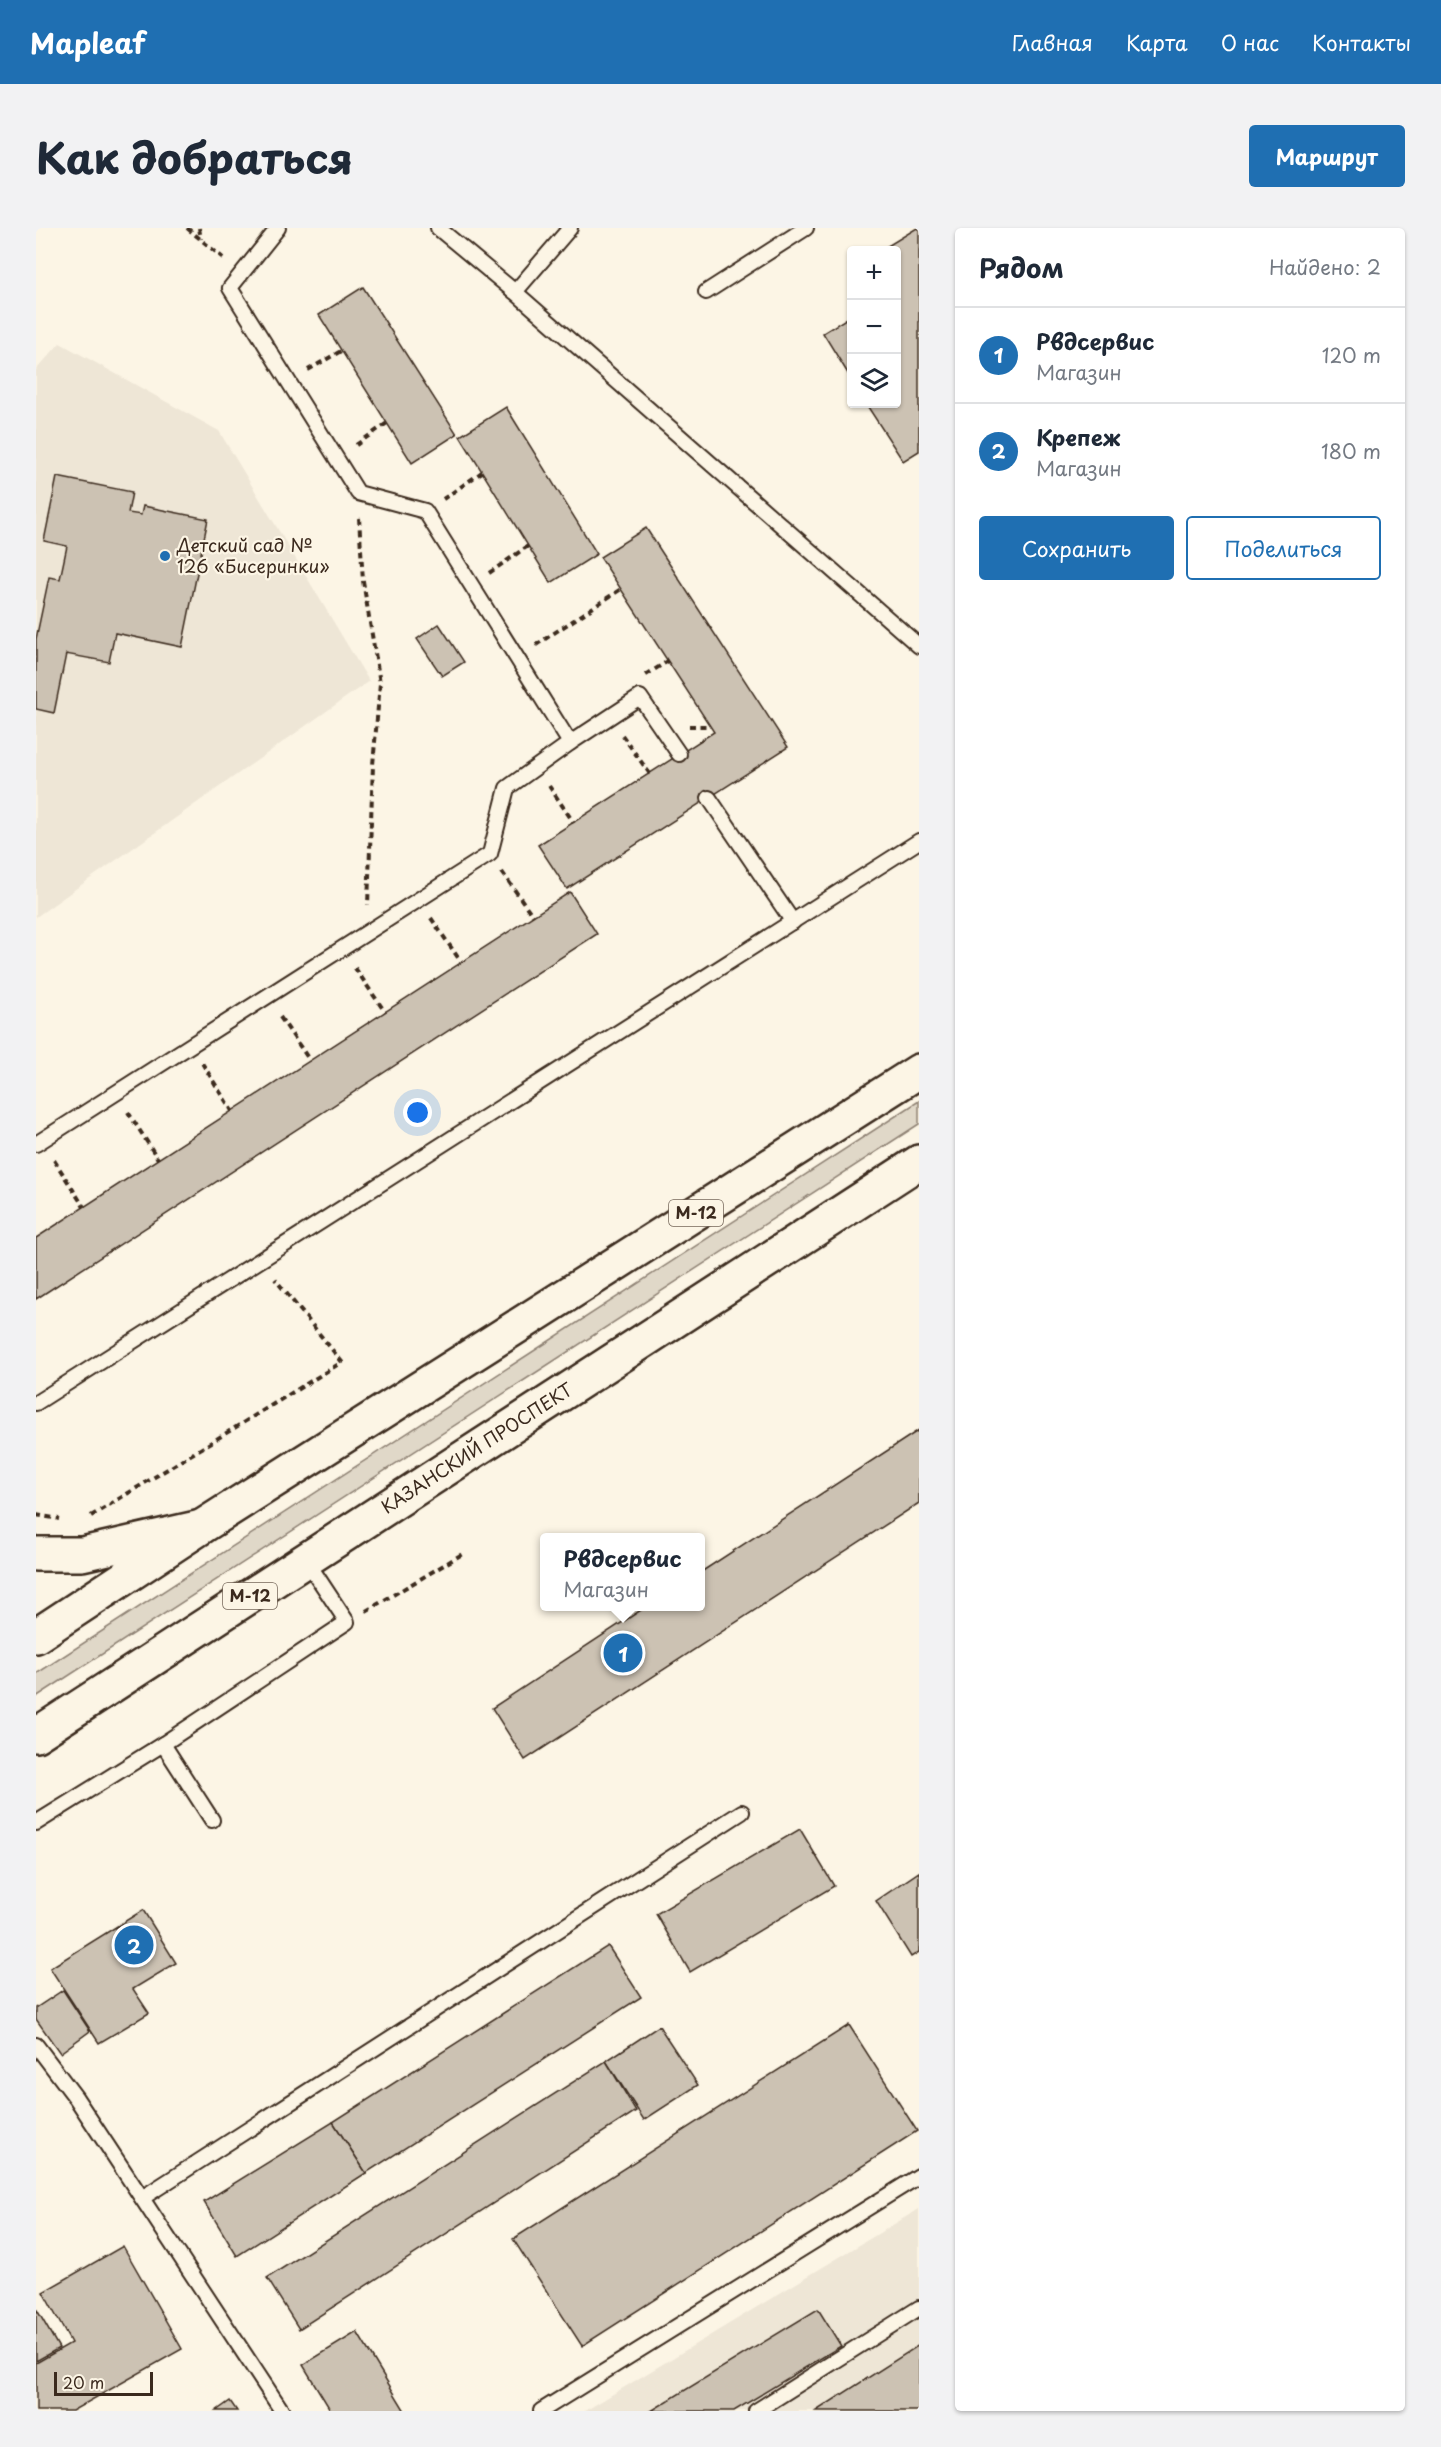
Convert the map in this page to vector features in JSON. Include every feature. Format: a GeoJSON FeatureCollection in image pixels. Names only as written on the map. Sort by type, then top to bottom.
{"type":"FeatureCollection","features":[{"type":"Feature","properties":{"kind":"main road","name":"М-12"},"geometry":{"type":"LineString","coordinates":[[36,1636],[203,1526],[919,1071]]}},
{"type":"Feature","properties":{"kind":"main road","name":"КАЗАНСКИЙ ПРОСПЕКТ"},"geometry":{"type":"LineString","coordinates":[[36,1736],[919,1162]]}},
{"type":"Feature","properties":{"kind":"main road"},"geometry":{"type":"LineString","coordinates":[[36,1554],[82,1554],[203,1526]]}},
{"type":"Feature","properties":{"kind":"lane"},"geometry":{"type":"LineString","coordinates":[[278,228],[230,288],[358,493],[425,511],[570,743]]}},
{"type":"Feature","properties":{"kind":"lane"},"geometry":{"type":"LineString","coordinates":[[438,228],[515,292],[919,646]]}},
{"type":"Feature","properties":{"kind":"lane"},"geometry":{"type":"LineString","coordinates":[[452,239],[462,228]]}},
{"type":"Feature","properties":{"kind":"lane"},"geometry":{"type":"LineString","coordinates":[[515,292],[570,228]]}},
{"type":"Feature","properties":{"kind":"lane"},"geometry":{"type":"LineString","coordinates":[[706,292],[806,228]]}},
{"type":"Feature","properties":{"kind":"lane"},"geometry":{"type":"LineString","coordinates":[[39,1142],[489,854],[507,788],[640,697],[679,754]]}},
{"type":"Feature","properties":{"kind":"lane"},"geometry":{"type":"LineString","coordinates":[[709,798],[793,922]]}},
{"type":"Feature","properties":{"kind":"lane"},"geometry":{"type":"LineString","coordinates":[[36,1403],[919,842]]}},
{"type":"Feature","properties":{"kind":"lane"},"geometry":{"type":"LineString","coordinates":[[36,1823],[163,1744],[347,1622],[306,1560]]}},
{"type":"Feature","properties":{"kind":"lane"},"geometry":{"type":"LineString","coordinates":[[163,1744],[212,1820]]}},
{"type":"Feature","properties":{"kind":"lane"},"geometry":{"type":"LineString","coordinates":[[142,2198],[742,1812]]}},
{"type":"Feature","properties":{"kind":"lane"},"geometry":{"type":"LineString","coordinates":[[36,2045],[76,2098],[282,2411]]}},
{"type":"Feature","properties":{"kind":"lane"},"geometry":{"type":"LineString","coordinates":[[541,2411],[919,2176]]}},
{"type":"Feature","properties":{"kind":"lane"},"geometry":{"type":"LineString","coordinates":[[756,2411],[919,2308]]}},
{"type":"Feature","properties":{"kind":"path"},"geometry":{"type":"LineString","coordinates":[[187,228],[242,274]]}},
{"type":"Feature","properties":{"kind":"path"},"geometry":{"type":"LineString","coordinates":[[199,228],[201,240]]}},
{"type":"Feature","properties":{"kind":"path"},"geometry":{"type":"LineString","coordinates":[[288,382],[341,351]]}},
{"type":"Feature","properties":{"kind":"path"},"geometry":{"type":"LineString","coordinates":[[335,458],[387,423]]}},
{"type":"Feature","properties":{"kind":"path"},"geometry":{"type":"LineString","coordinates":[[425,511],[482,472]]}},
{"type":"Feature","properties":{"kind":"path"},"geometry":{"type":"LineString","coordinates":[[358,493],[363,581],[380,683],[373,765],[368,932]]}},
{"type":"Feature","properties":{"kind":"path"},"geometry":{"type":"LineString","coordinates":[[471,585],[528,546]]}},
{"type":"Feature","properties":{"kind":"path"},"geometry":{"type":"LineString","coordinates":[[517,658],[621,589]]}},
{"type":"Feature","properties":{"kind":"path"},"geometry":{"type":"LineString","coordinates":[[610,717],[650,774]]}},
{"type":"Feature","properties":{"kind":"path"},"geometry":{"type":"LineString","coordinates":[[536,768],[574,822]]}},
{"type":"Feature","properties":{"kind":"path"},"geometry":{"type":"LineString","coordinates":[[489,854],[533,916]]}},
{"type":"Feature","properties":{"kind":"path"},"geometry":{"type":"LineString","coordinates":[[418,899],[461,962]]}},
{"type":"Feature","properties":{"kind":"path"},"geometry":{"type":"LineString","coordinates":[[342,948],[385,1012]]}},
{"type":"Feature","properties":{"kind":"path"},"geometry":{"type":"LineString","coordinates":[[266,996],[310,1061]]}},
{"type":"Feature","properties":{"kind":"path"},"geometry":{"type":"LineString","coordinates":[[190,1045],[232,1111]]}},
{"type":"Feature","properties":{"kind":"path"},"geometry":{"type":"LineString","coordinates":[[116,1093],[158,1159]]}},
{"type":"Feature","properties":{"kind":"path"},"geometry":{"type":"LineString","coordinates":[[39,1142],[84,1207]]}},
{"type":"Feature","properties":{"kind":"path"},"geometry":{"type":"LineString","coordinates":[[81,1522],[342,1362],[260,1261]]}},
{"type":"Feature","properties":{"kind":"path"},"geometry":{"type":"LineString","coordinates":[[36,1515],[70,1520]]}},
{"type":"Feature","properties":{"kind":"path"},"geometry":{"type":"LineString","coordinates":[[347,1622],[464,1553]]}},
{"type":"Feature","properties":{"kind":"shaded area","name":"Детский сад № 126 «Бисеринки»"},"geometry":{"type":"Polygon","coordinates":[[[60,343],[219,431],[369,681],[36,917],[36,370],[60,343]]]}},
{"type":"Feature","properties":{"kind":"shaded area"},"geometry":{"type":"Polygon","coordinates":[[[919,1101],[919,1124],[36,1697],[36,1674],[919,1101]]]}},
{"type":"Feature","properties":{"kind":"shaded area"},"geometry":{"type":"Polygon","coordinates":[[[919,2209],[919,2411],[585,2411],[919,2209]]]}},
{"type":"Feature","properties":{"kind":"building"},"geometry":{"type":"Polygon","coordinates":[[[919,228],[919,451],[903,461],[869,408],[901,408],[901,246],[888,246],[919,228]]]}},
{"type":"Feature","properties":{"kind":"building"},"geometry":{"type":"Polygon","coordinates":[[[363,287],[457,434],[412,463],[319,315],[363,287]]]}},
{"type":"Feature","properties":{"kind":"building"},"geometry":{"type":"Polygon","coordinates":[[[847,318],[847,372],[823,333],[847,318]]]}},
{"type":"Feature","properties":{"kind":"building"},"geometry":{"type":"Polygon","coordinates":[[[506,407],[597,554],[551,583],[460,436],[506,407]]]}},
{"type":"Feature","properties":{"kind":"building"},"geometry":{"type":"Polygon","coordinates":[[[57,477],[132,492],[128,513],[141,515],[143,506],[208,519],[182,647],[115,633],[109,662],[66,654],[54,713],[36,709],[36,639],[49,577],[60,579],[67,546],[44,541],[57,477]]]}},
{"type":"Feature","properties":{"kind":"building"},"geometry":{"type":"Polygon","coordinates":[[[646,528],[788,747],[567,889],[538,845],[714,732],[600,557],[646,528]]]}},
{"type":"Feature","properties":{"kind":"building"},"geometry":{"type":"Polygon","coordinates":[[[439,624],[464,662],[442,676],[417,639],[439,624]]]}},
{"type":"Feature","properties":{"kind":"building"},"geometry":{"type":"Polygon","coordinates":[[[570,892],[597,934],[36,1299],[36,1238],[570,892]]]}},
{"type":"Feature","properties":{"kind":"building"},"geometry":{"type":"Polygon","coordinates":[[[919,1430],[919,1503],[525,1760],[492,1708],[639,1611],[705,1611],[705,1569],[919,1430]]]}},
{"type":"Feature","properties":{"kind":"building"},"geometry":{"type":"Polygon","coordinates":[[[800,1829],[834,1886],[690,1972],[656,1914],[800,1829]]]}},
{"type":"Feature","properties":{"kind":"building"},"geometry":{"type":"Polygon","coordinates":[[[919,1872],[919,1952],[911,1957],[876,1901],[919,1872]]]}},
{"type":"Feature","properties":{"kind":"building"},"geometry":{"type":"Polygon","coordinates":[[[143,1910],[176,1963],[133,1989],[149,2013],[99,2043],[50,1968],[143,1910]]]}},
{"type":"Feature","properties":{"kind":"building"},"geometry":{"type":"Polygon","coordinates":[[[608,1946],[641,1997],[366,2173],[333,2122],[608,1946]]]}},
{"type":"Feature","properties":{"kind":"building"},"geometry":{"type":"Polygon","coordinates":[[[63,1990],[90,2031],[60,2053],[36,2019],[36,2008],[63,1990]]]}},
{"type":"Feature","properties":{"kind":"building"},"geometry":{"type":"Polygon","coordinates":[[[849,2025],[917,2131],[582,2346],[513,2239],[849,2025]]]}},
{"type":"Feature","properties":{"kind":"building"},"geometry":{"type":"Polygon","coordinates":[[[659,2026],[698,2085],[644,2120],[606,2061],[659,2026]]]}},
{"type":"Feature","properties":{"kind":"building"},"geometry":{"type":"Polygon","coordinates":[[[606,2061],[636,2111],[299,2329],[267,2278],[606,2061]]]}},
{"type":"Feature","properties":{"kind":"building"},"geometry":{"type":"Polygon","coordinates":[[[333,2122],[366,2173],[237,2256],[204,2202],[333,2122]]]}},
{"type":"Feature","properties":{"kind":"building"},"geometry":{"type":"Polygon","coordinates":[[[123,2246],[182,2349],[72,2411],[36,2411],[36,2363],[71,2343],[43,2292],[123,2246]]]}},
{"type":"Feature","properties":{"kind":"building"},"geometry":{"type":"Polygon","coordinates":[[[818,2309],[841,2346],[734,2411],[651,2411],[818,2309]]]}},
{"type":"Feature","properties":{"kind":"building"},"geometry":{"type":"Polygon","coordinates":[[[36,2311],[59,2348],[36,2361],[36,2311]]]}},
{"type":"Feature","properties":{"kind":"building"},"geometry":{"type":"Polygon","coordinates":[[[357,2332],[405,2411],[331,2411],[303,2365],[357,2332]]]}},
{"type":"Feature","properties":{"kind":"building"},"geometry":{"type":"Polygon","coordinates":[[[919,2345],[919,2411],[816,2411],[919,2345]]]}},
{"type":"Feature","properties":{"kind":"building"},"geometry":{"type":"Polygon","coordinates":[[[230,2401],[237,2411],[216,2411],[230,2401]]]}},
{"type":"Feature","properties":{"kind":"place","name":"Детский сад № 126 «Бисеринки»"},"geometry":{"type":"Point","coordinates":[165,556]}},
{"type":"Feature","properties":{"kind":"place","name":"Рвдсервис"},"geometry":{"type":"Point","coordinates":[623,1653]}},
{"type":"Feature","properties":{"kind":"place","name":"Крепеж"},"geometry":{"type":"Point","coordinates":[134,1945]}}]}
